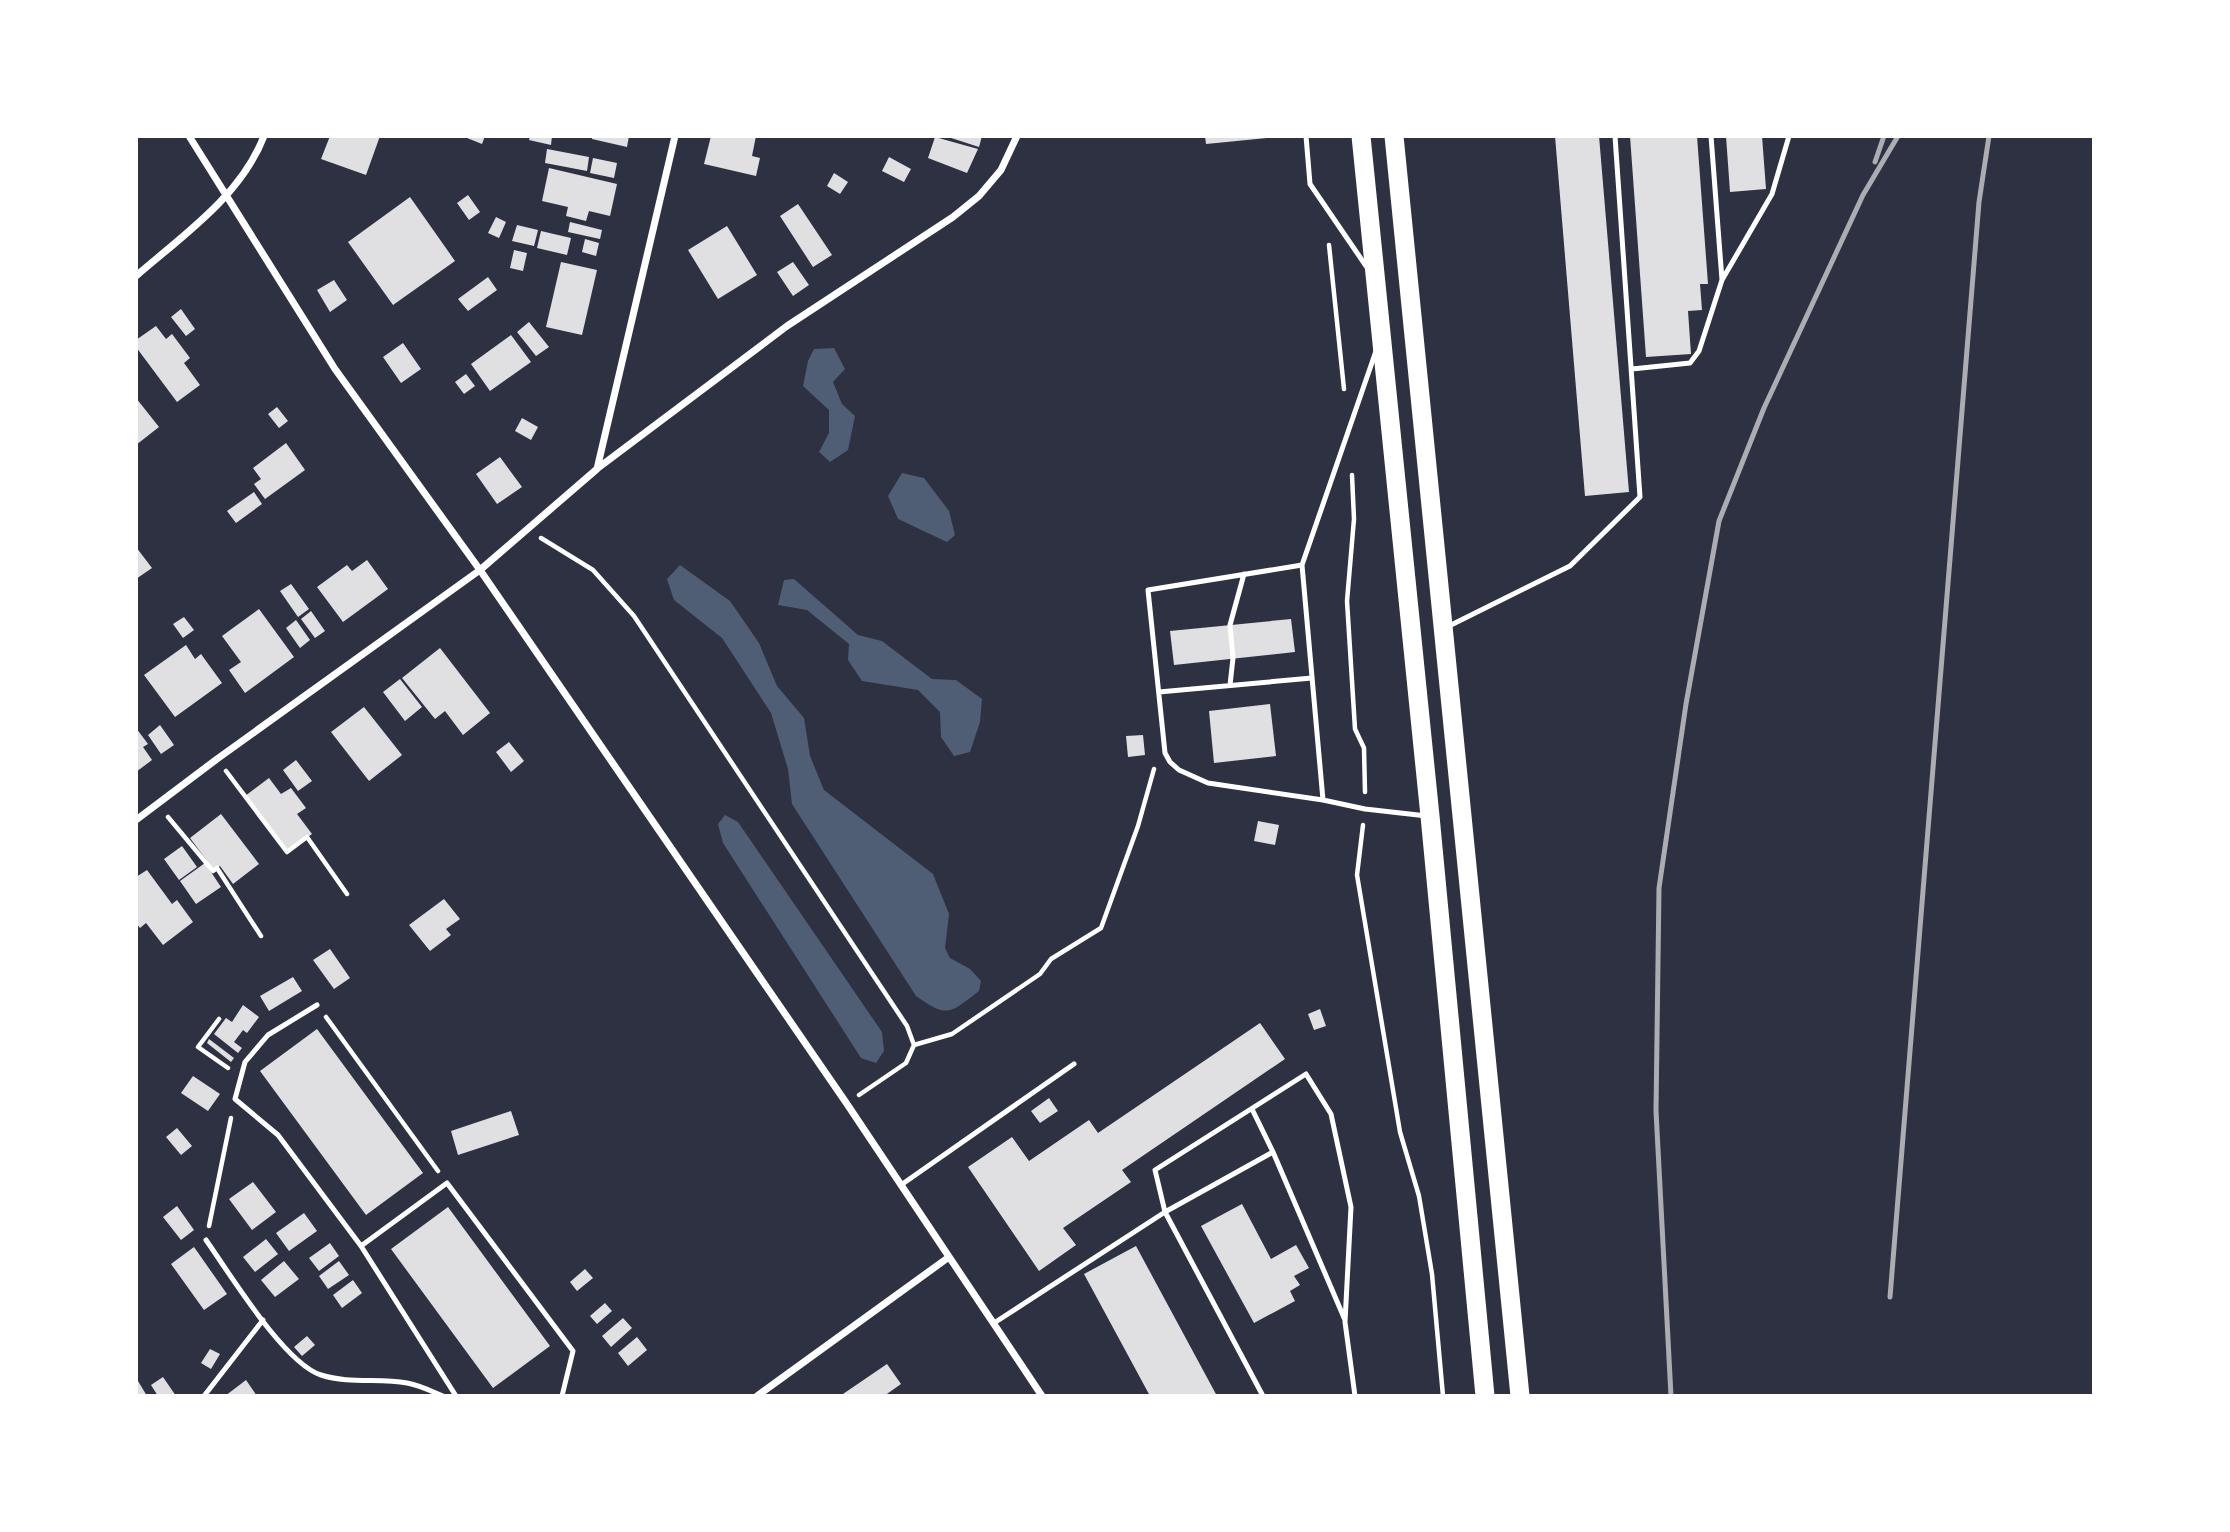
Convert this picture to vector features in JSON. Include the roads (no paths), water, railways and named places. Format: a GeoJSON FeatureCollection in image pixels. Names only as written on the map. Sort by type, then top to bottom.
{"type":"FeatureCollection","features":[{"type":"Feature","properties":{"kind":"highway"},"geometry":{"type":"LineString","coordinates":[[1361,136],[1485,1395]]}},
{"type":"Feature","properties":{"kind":"highway"},"geometry":{"type":"LineString","coordinates":[[1394,136],[1520,1395]]}},
{"type":"Feature","properties":{"kind":"street"},"geometry":{"type":"LineString","coordinates":[[190,136],[335,369],[480,570],[847,1104],[1042,1395]]}},
{"type":"Feature","properties":{"kind":"street"},"geometry":{"type":"LineString","coordinates":[[136,276],[228,195],[258,150],[264,136]]}},
{"type":"Feature","properties":{"kind":"street"},"geometry":{"type":"LineString","coordinates":[[597,469],[675,136]]}},
{"type":"Feature","properties":{"kind":"street"},"geometry":{"type":"LineString","coordinates":[[136,820],[480,570],[597,469],[787,326],[953,217],[979,195],[1001,170],[1017,136]]}},
{"type":"Feature","properties":{"kind":"street"},"geometry":{"type":"LineString","coordinates":[[757,1395],[949,1256]]}},
{"type":"Feature","properties":{"kind":"lane"},"geometry":{"type":"LineString","coordinates":[[1306,136],[1310,184],[1375,279]]}},
{"type":"Feature","properties":{"kind":"lane"},"geometry":{"type":"LineString","coordinates":[[1443,629],[1570,566],[1640,497],[1615,136]]}},
{"type":"Feature","properties":{"kind":"lane"},"geometry":{"type":"LineString","coordinates":[[1711,136],[1722,281]]}},
{"type":"Feature","properties":{"kind":"lane"},"geometry":{"type":"LineString","coordinates":[[1632,369],[1690,363],[1699,351],[1722,281],[1772,194],[1788,136]]}},
{"type":"Feature","properties":{"kind":"lane"},"geometry":{"type":"LineString","coordinates":[[1323,800],[1302,565],[1380,338]]}},
{"type":"Feature","properties":{"kind":"lane"},"geometry":{"type":"LineString","coordinates":[[1302,565],[1148,590],[1165,753],[1179,770],[1208,783],[1365,809],[1430,816]]}},
{"type":"Feature","properties":{"kind":"lane"},"geometry":{"type":"LineString","coordinates":[[1230,685],[1233,658],[1230,625],[1244,574]]}},
{"type":"Feature","properties":{"kind":"lane"},"geometry":{"type":"LineString","coordinates":[[1159,692],[1312,678]]}},
{"type":"Feature","properties":{"kind":"lane"},"geometry":{"type":"LineString","coordinates":[[317,1005],[268,1035],[245,1062],[235,1099],[278,1135],[362,1246],[456,1395]]}},
{"type":"Feature","properties":{"kind":"lane"},"geometry":{"type":"LineString","coordinates":[[901,1185],[1074,1064]]}},
{"type":"Feature","properties":{"kind":"lane"},"geometry":{"type":"LineString","coordinates":[[1263,1395],[1165,1212],[1155,1170],[1306,1074],[1331,1114],[1352,1207],[1345,1322],[1355,1395]]}},
{"type":"Feature","properties":{"kind":"lane"},"geometry":{"type":"LineString","coordinates":[[1252,1109],[1345,1322]]}},
{"type":"Feature","properties":{"kind":"lane"},"geometry":{"type":"LineString","coordinates":[[994,1323],[1165,1212],[1273,1152]]}},
{"type":"Feature","properties":{"kind":"lane"},"geometry":{"type":"LineString","coordinates":[[362,1246],[447,1183],[572,1352],[562,1395]]}},
{"type":"Feature","properties":{"kind":"lane"},"geometry":{"type":"LineString","coordinates":[[206,1240],[263,1320],[303,1366],[320,1375],[408,1383],[443,1395]]}},
{"type":"Feature","properties":{"kind":"lane"},"geometry":{"type":"LineString","coordinates":[[204,1395],[263,1320]]}},
{"type":"Feature","properties":{"kind":"water"},"geometry":{"type":"Polygon","coordinates":[[[834,348],[845,369],[833,382],[842,404],[855,416],[848,450],[830,462],[819,452],[829,433],[829,410],[803,386],[808,361],[814,349],[834,348]]]}},
{"type":"Feature","properties":{"kind":"water"},"geometry":{"type":"Polygon","coordinates":[[[902,473],[924,478],[949,511],[955,535],[947,542],[898,519],[888,496],[902,473]]]}},
{"type":"Feature","properties":{"kind":"water"},"geometry":{"type":"Polygon","coordinates":[[[680,565],[730,601],[759,643],[777,686],[804,718],[810,756],[824,790],[933,874],[949,914],[945,948],[950,958],[970,969],[981,981],[979,991],[955,1008],[935,1008],[916,996],[792,804],[788,769],[771,713],[722,638],[674,600],[667,579],[680,565]]]}},
{"type":"Feature","properties":{"kind":"water"},"geometry":{"type":"Polygon","coordinates":[[[794,579],[858,635],[882,641],[932,679],[956,680],[982,699],[980,722],[970,752],[954,756],[941,737],[940,712],[918,690],[862,681],[848,660],[849,644],[807,610],[778,605],[784,580],[794,579]]]}},
{"type":"Feature","properties":{"kind":"water"},"geometry":{"type":"Polygon","coordinates":[[[725,815],[738,822],[882,1032],[884,1051],[876,1063],[861,1058],[723,843],[718,824],[725,815]]]}},
{"type":"Feature","properties":{"kind":"railway"},"geometry":{"type":"LineString","coordinates":[[1875,162],[1884,136]]}},
{"type":"Feature","properties":{"kind":"railway"},"geometry":{"type":"LineString","coordinates":[[1671,1396],[1656,1111],[1659,888],[1686,704],[1719,521],[1764,408],[1863,195],[1898,136]]}},
{"type":"Feature","properties":{"kind":"railway"},"geometry":{"type":"LineString","coordinates":[[1890,1297],[1979,202],[1989,136]]}}]}
